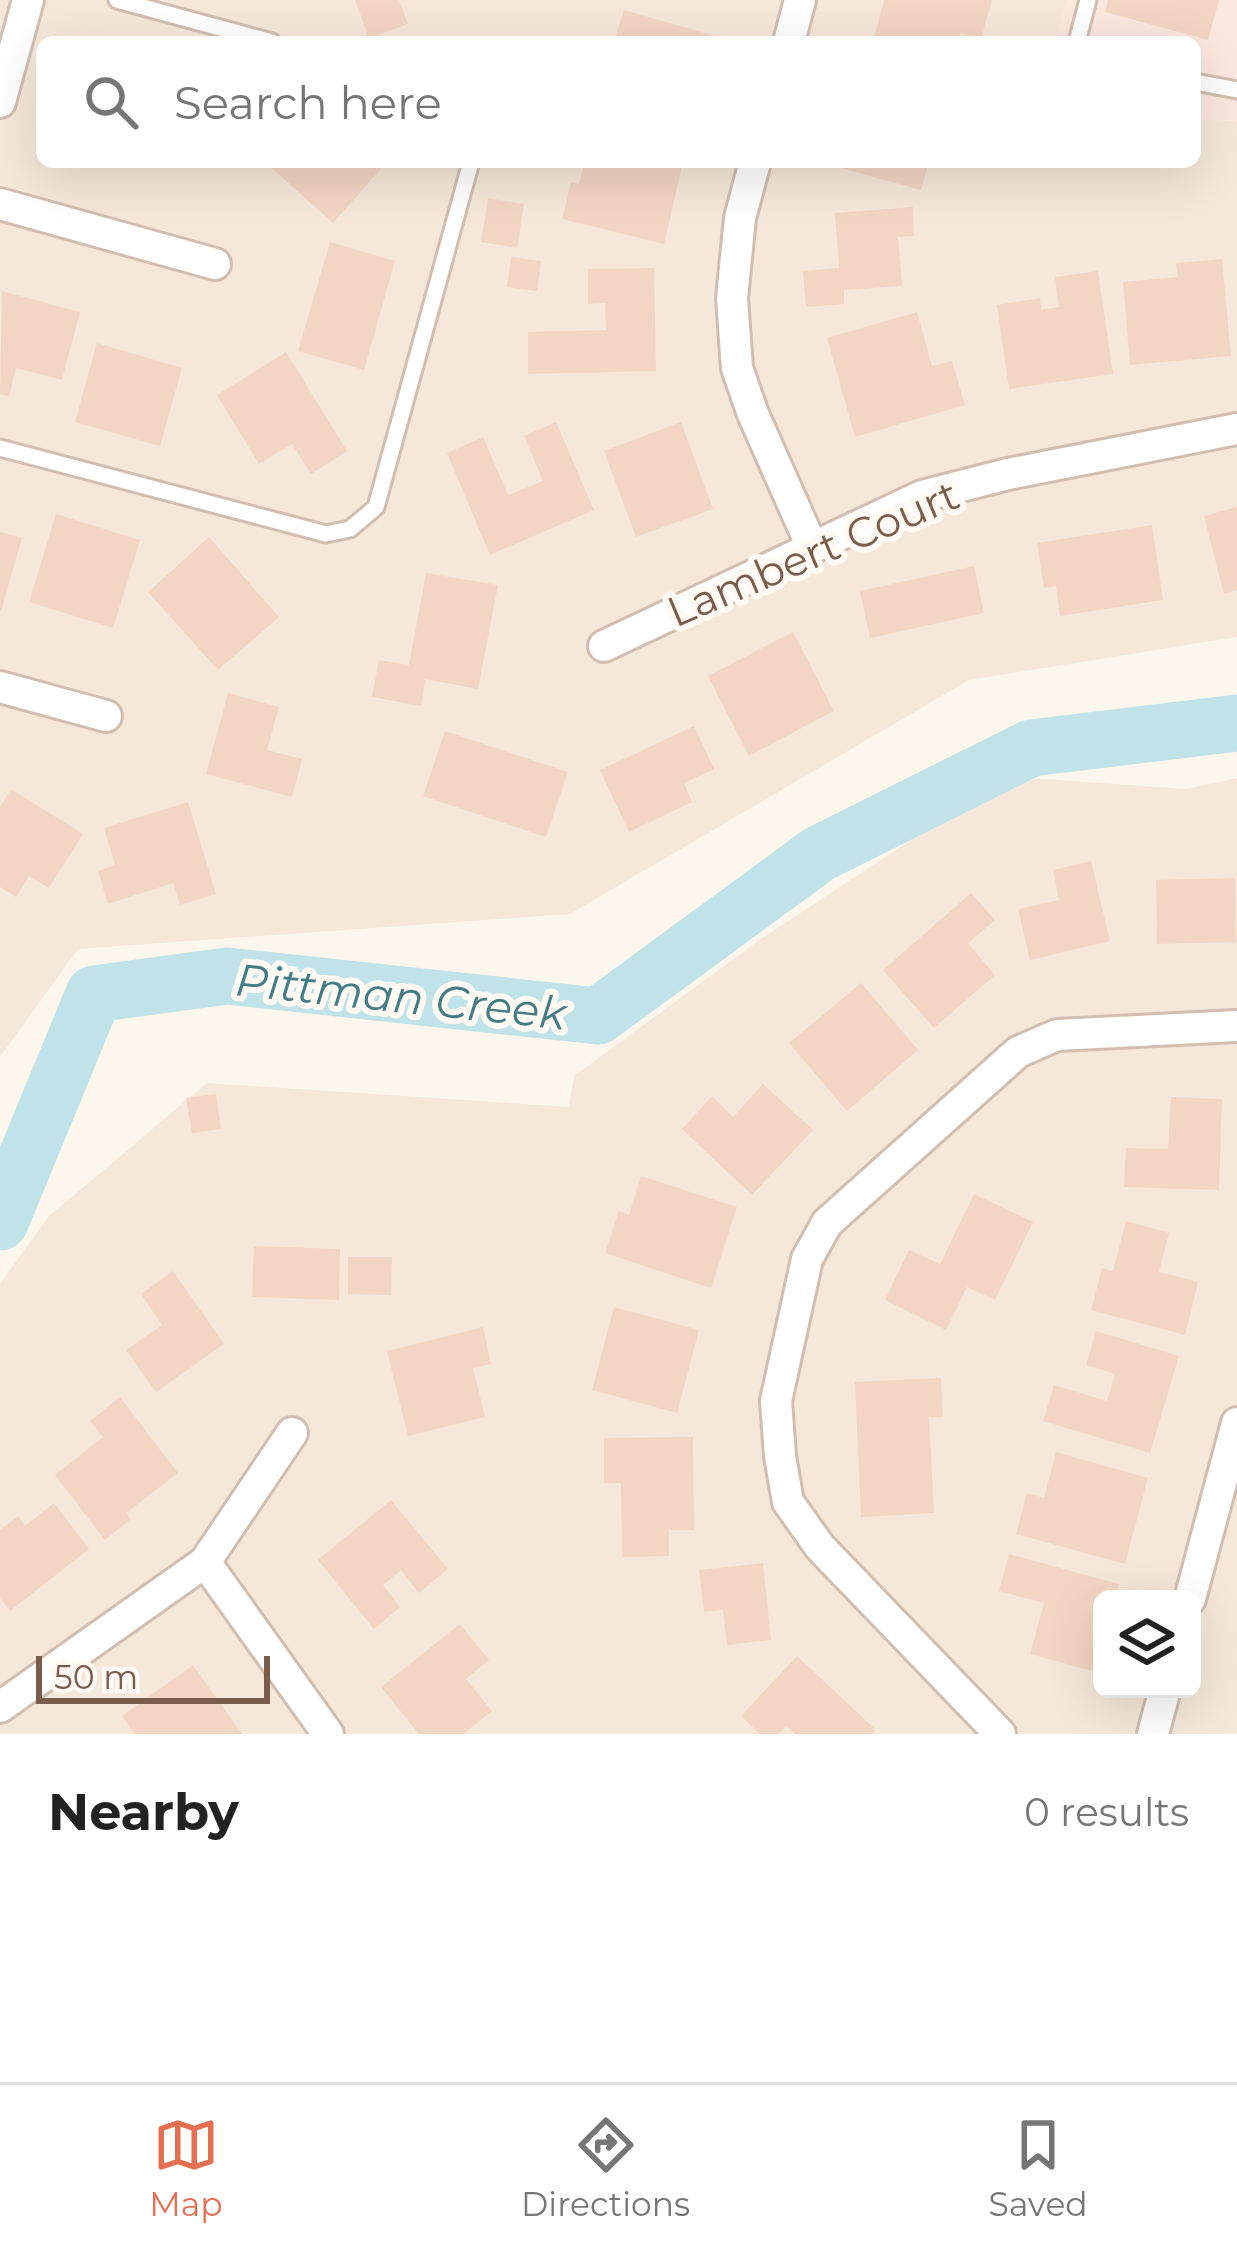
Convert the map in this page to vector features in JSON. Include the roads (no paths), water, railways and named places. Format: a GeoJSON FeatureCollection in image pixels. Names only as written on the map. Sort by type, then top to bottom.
{"type":"FeatureCollection","features":[{"type":"Feature","properties":{"kind":"street"},"geometry":{"type":"LineString","coordinates":[[0,102],[28,0]]}},
{"type":"Feature","properties":{"kind":"street"},"geometry":{"type":"LineString","coordinates":[[791,36],[800,0]]}},
{"type":"Feature","properties":{"kind":"street"},"geometry":{"type":"LineString","coordinates":[[753,168],[740,218],[732,298],[736,368],[812,547]]}},
{"type":"Feature","properties":{"kind":"street"},"geometry":{"type":"LineString","coordinates":[[0,204],[215,264]]}},
{"type":"Feature","properties":{"kind":"street","name":"Lambert Court"},"geometry":{"type":"LineString","coordinates":[[604,646],[922,496],[1008,474],[1237,429]]}},
{"type":"Feature","properties":{"kind":"street"},"geometry":{"type":"LineString","coordinates":[[0,687],[106,716]]}},
{"type":"Feature","properties":{"kind":"street"},"geometry":{"type":"LineString","coordinates":[[1000,1734],[820,1547],[788,1502],[776,1400],[807,1259],[827,1223],[1018,1052],[1057,1035],[1237,1027]]}},
{"type":"Feature","properties":{"kind":"street"},"geometry":{"type":"LineString","coordinates":[[1192,1590],[1237,1424]]}},
{"type":"Feature","properties":{"kind":"street"},"geometry":{"type":"LineString","coordinates":[[0,1707],[205,1562],[292,1433]]}},
{"type":"Feature","properties":{"kind":"street"},"geometry":{"type":"LineString","coordinates":[[205,1562],[327,1734]]}},
{"type":"Feature","properties":{"kind":"street"},"geometry":{"type":"LineString","coordinates":[[1153,1734],[1163,1698]]}},
{"type":"Feature","properties":{"kind":"lane"},"geometry":{"type":"LineString","coordinates":[[117,0],[250,36]]}},
{"type":"Feature","properties":{"kind":"lane"},"geometry":{"type":"LineString","coordinates":[[1079,36],[1088,0]]}},
{"type":"Feature","properties":{"kind":"lane"},"geometry":{"type":"LineString","coordinates":[[1201,83],[1237,90]]}},
{"type":"Feature","properties":{"kind":"lane"},"geometry":{"type":"LineString","coordinates":[[0,448],[326,534],[350,529],[376,507],[469,168]]}},
{"type":"Feature","properties":{"kind":"waterway","name":"Pittman Creek"},"geometry":{"type":"LineString","coordinates":[[0,1222],[94,994],[227,976],[598,1016],[819,854],[1031,748],[1237,723]]}}]}
